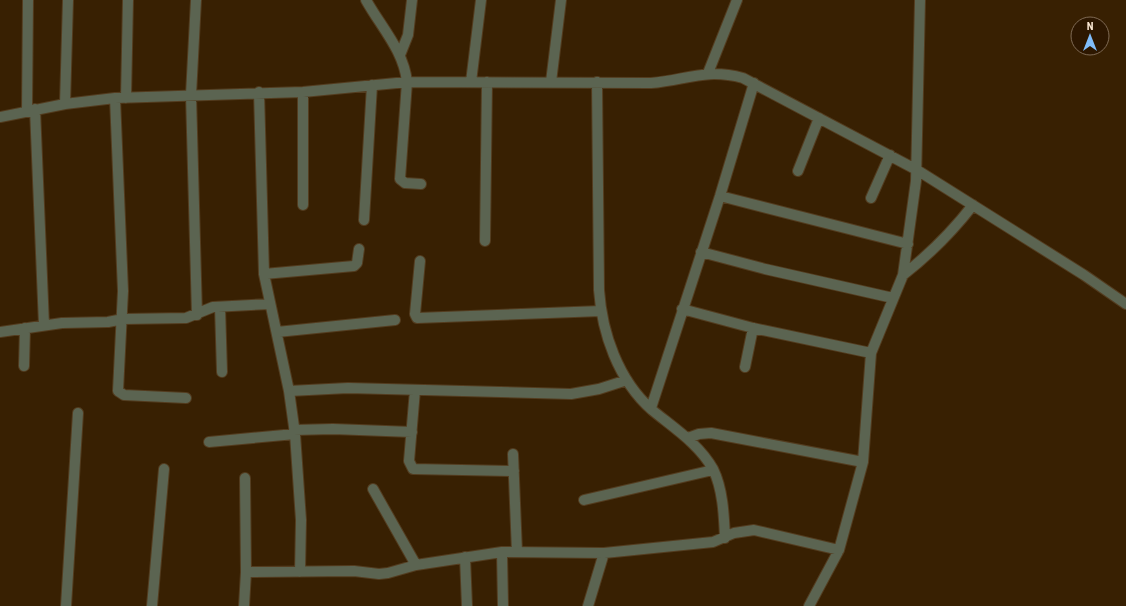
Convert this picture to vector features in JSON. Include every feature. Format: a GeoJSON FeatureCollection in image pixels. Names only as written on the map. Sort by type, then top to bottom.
{"type":"FeatureCollection","features":[{"type":"Feature","properties":{"kind":"street"},"geometry":{"type":"LineString","coordinates":[[28,0],[31,110],[44,325]]}},
{"type":"Feature","properties":{"kind":"street"},"geometry":{"type":"LineString","coordinates":[[65,104],[68,0]]}},
{"type":"Feature","properties":{"kind":"street"},"geometry":{"type":"LineString","coordinates":[[126,98],[128,0]]}},
{"type":"Feature","properties":{"kind":"street"},"geometry":{"type":"LineString","coordinates":[[196,0],[192,95],[197,315]]}},
{"type":"Feature","properties":{"kind":"street"},"geometry":{"type":"LineString","coordinates":[[366,0],[400,55],[406,69],[407,82],[400,179],[405,183],[421,184]]}},
{"type":"Feature","properties":{"kind":"street"},"geometry":{"type":"LineString","coordinates":[[400,55],[408,35],[412,0]]}},
{"type":"Feature","properties":{"kind":"street"},"geometry":{"type":"LineString","coordinates":[[471,82],[481,0]]}},
{"type":"Feature","properties":{"kind":"street"},"geometry":{"type":"LineString","coordinates":[[551,82],[561,0]]}},
{"type":"Feature","properties":{"kind":"street"},"geometry":{"type":"LineString","coordinates":[[708,73],[737,0]]}},
{"type":"Feature","properties":{"kind":"street"},"geometry":{"type":"LineString","coordinates":[[809,606],[839,550],[863,462],[871,353],[903,275],[916,193],[920,0]]}},
{"type":"Feature","properties":{"kind":"street"},"geometry":{"type":"LineString","coordinates":[[0,117],[65,104],[115,98],[259,92],[303,92],[407,82],[662,82],[708,73],[726,73],[754,83],[917,170],[1084,275],[1126,304]]}},
{"type":"Feature","properties":{"kind":"street"},"geometry":{"type":"LineString","coordinates":[[485,242],[487,82]]}},
{"type":"Feature","properties":{"kind":"street"},"geometry":{"type":"LineString","coordinates":[[597,82],[599,290],[600,311],[605,333],[628,380],[651,408],[688,438],[705,456],[713,470],[720,491],[725,538]]}},
{"type":"Feature","properties":{"kind":"street"},"geometry":{"type":"LineString","coordinates":[[651,408],[720,196],[754,83]]}},
{"type":"Feature","properties":{"kind":"street"},"geometry":{"type":"LineString","coordinates":[[364,220],[372,85]]}},
{"type":"Feature","properties":{"kind":"street"},"geometry":{"type":"LineString","coordinates":[[259,92],[264,274],[289,391],[295,432],[301,520],[300,572]]}},
{"type":"Feature","properties":{"kind":"street"},"geometry":{"type":"LineString","coordinates":[[303,92],[303,205]]}},
{"type":"Feature","properties":{"kind":"street"},"geometry":{"type":"LineString","coordinates":[[115,98],[123,319],[120,338],[119,393],[124,395],[186,398]]}},
{"type":"Feature","properties":{"kind":"street"},"geometry":{"type":"LineString","coordinates":[[798,171],[819,118]]}},
{"type":"Feature","properties":{"kind":"street"},"geometry":{"type":"LineString","coordinates":[[871,198],[890,155]]}},
{"type":"Feature","properties":{"kind":"street"},"geometry":{"type":"LineString","coordinates":[[720,196],[908,244]]}},
{"type":"Feature","properties":{"kind":"street"},"geometry":{"type":"LineString","coordinates":[[903,275],[929,255],[952,231],[973,205]]}},
{"type":"Feature","properties":{"kind":"street"},"geometry":{"type":"LineString","coordinates":[[264,274],[354,266],[357,263],[359,248]]}},
{"type":"Feature","properties":{"kind":"street"},"geometry":{"type":"LineString","coordinates":[[702,252],[779,272],[893,298]]}},
{"type":"Feature","properties":{"kind":"street"},"geometry":{"type":"LineString","coordinates":[[420,261],[415,314],[417,318],[600,311]]}},
{"type":"Feature","properties":{"kind":"street"},"geometry":{"type":"LineString","coordinates":[[0,332],[44,325],[108,322],[123,319],[186,318],[197,315],[207,309],[270,304]]}},
{"type":"Feature","properties":{"kind":"street"},"geometry":{"type":"LineString","coordinates":[[220,307],[222,372]]}},
{"type":"Feature","properties":{"kind":"street"},"geometry":{"type":"LineString","coordinates":[[682,309],[753,328],[871,353]]}},
{"type":"Feature","properties":{"kind":"street"},"geometry":{"type":"LineString","coordinates":[[277,332],[395,320]]}},
{"type":"Feature","properties":{"kind":"street"},"geometry":{"type":"LineString","coordinates":[[24,366],[25,328]]}},
{"type":"Feature","properties":{"kind":"street"},"geometry":{"type":"LineString","coordinates":[[744,367],[753,328]]}},
{"type":"Feature","properties":{"kind":"street"},"geometry":{"type":"LineString","coordinates":[[289,391],[348,388],[571,394],[600,389],[628,380]]}},
{"type":"Feature","properties":{"kind":"street"},"geometry":{"type":"LineString","coordinates":[[415,390],[410,461],[413,469],[514,471]]}},
{"type":"Feature","properties":{"kind":"street"},"geometry":{"type":"LineString","coordinates":[[66,606],[78,414]]}},
{"type":"Feature","properties":{"kind":"street"},"geometry":{"type":"LineString","coordinates":[[209,442],[333,428],[412,432]]}},
{"type":"Feature","properties":{"kind":"street"},"geometry":{"type":"LineString","coordinates":[[688,438],[699,434],[711,433],[863,462]]}},
{"type":"Feature","properties":{"kind":"street"},"geometry":{"type":"LineString","coordinates":[[513,454],[517,552]]}},
{"type":"Feature","properties":{"kind":"street"},"geometry":{"type":"LineString","coordinates":[[152,606],[164,469]]}},
{"type":"Feature","properties":{"kind":"street"},"geometry":{"type":"LineString","coordinates":[[584,500],[713,470]]}},
{"type":"Feature","properties":{"kind":"street"},"geometry":{"type":"LineString","coordinates":[[244,606],[246,572],[246,478]]}},
{"type":"Feature","properties":{"kind":"street"},"geometry":{"type":"LineString","coordinates":[[373,489],[416,565]]}},
{"type":"Feature","properties":{"kind":"street"},"geometry":{"type":"LineString","coordinates":[[246,572],[354,571],[379,574],[416,565],[465,556],[502,552],[604,553],[713,542],[734,533],[754,530],[839,550]]}},
{"type":"Feature","properties":{"kind":"street"},"geometry":{"type":"LineString","coordinates":[[502,552],[503,606]]}},
{"type":"Feature","properties":{"kind":"street"},"geometry":{"type":"LineString","coordinates":[[588,606],[604,553]]}},
{"type":"Feature","properties":{"kind":"street"},"geometry":{"type":"LineString","coordinates":[[465,556],[467,606]]}}]}
